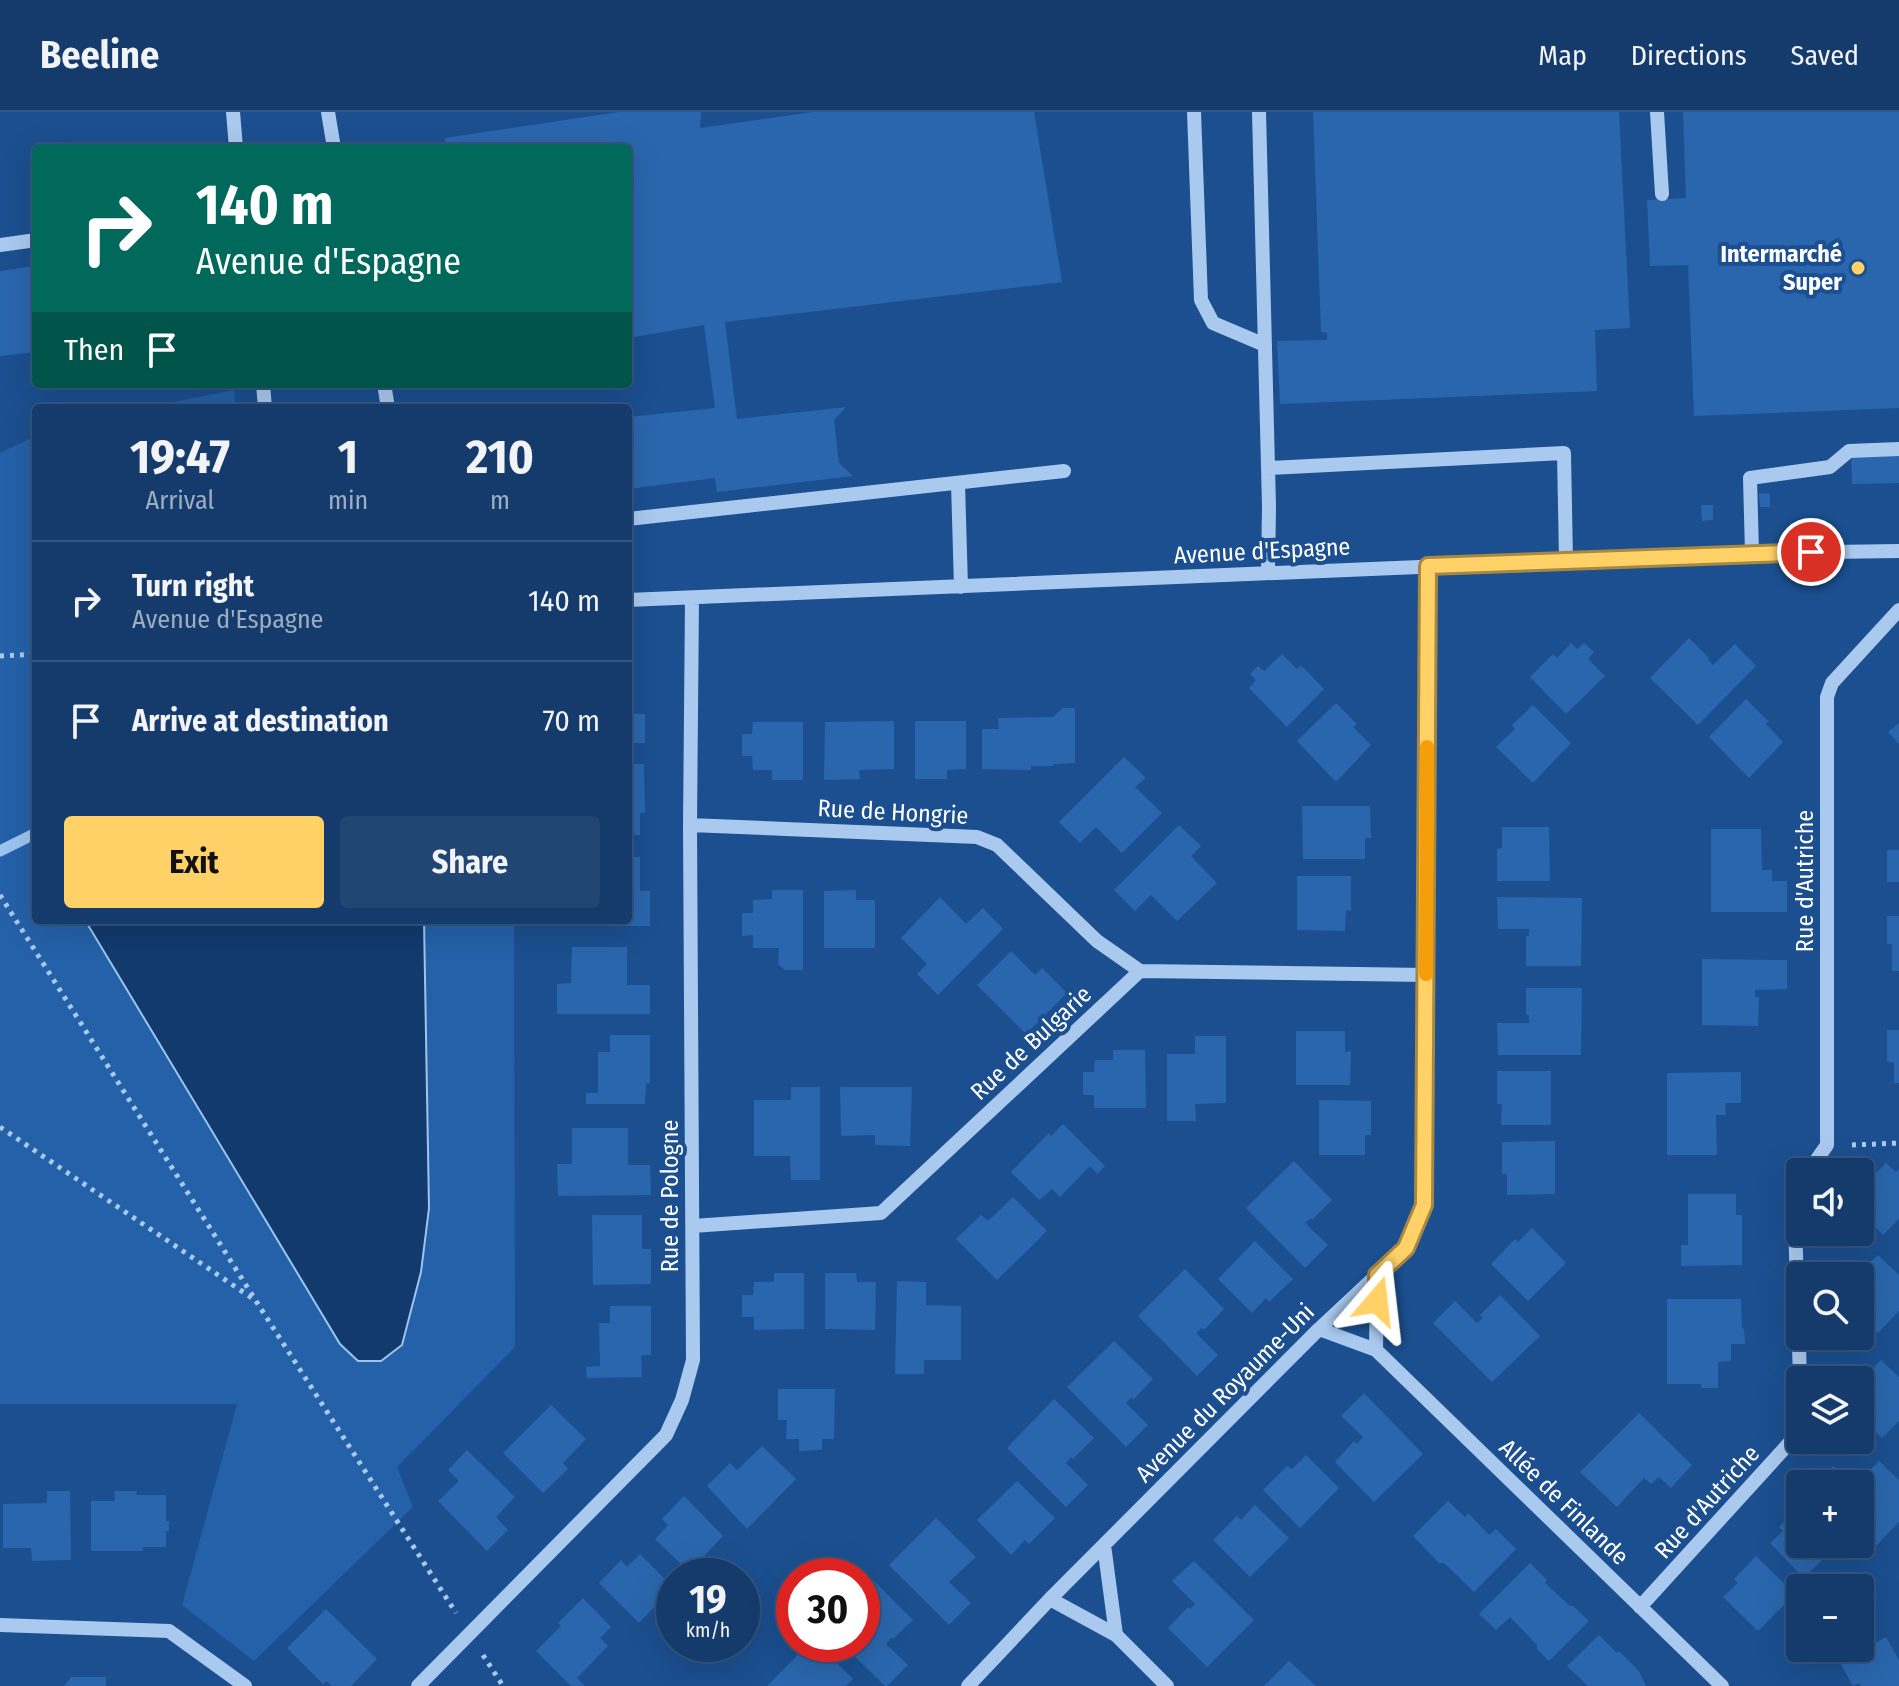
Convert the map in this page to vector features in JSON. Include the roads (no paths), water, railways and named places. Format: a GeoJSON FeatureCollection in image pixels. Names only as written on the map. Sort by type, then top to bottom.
{"type":"FeatureCollection","features":[{"type":"Feature","properties":{"kind":"street"},"geometry":{"type":"LineString","coordinates":[[233,112],[236,144]]}},
{"type":"Feature","properties":{"kind":"street"},"geometry":{"type":"LineString","coordinates":[[328,112],[333,144]]}},
{"type":"Feature","properties":{"kind":"street"},"geometry":{"type":"LineString","coordinates":[[1194,112],[1201,300],[1213,323],[1265,345]]}},
{"type":"Feature","properties":{"kind":"street"},"geometry":{"type":"LineString","coordinates":[[1259,112],[1268,573]]}},
{"type":"Feature","properties":{"kind":"street"},"geometry":{"type":"LineString","coordinates":[[1657,112],[1662,194]]}},
{"type":"Feature","properties":{"kind":"street"},"geometry":{"type":"LineString","coordinates":[[0,245],[32,241]]}},
{"type":"Feature","properties":{"kind":"street"},"geometry":{"type":"LineString","coordinates":[[1752,553],[1750,478],[1830,467],[1849,451],[1899,449]]}},
{"type":"Feature","properties":{"kind":"street"},"geometry":{"type":"LineString","coordinates":[[1268,468],[1564,453],[1566,560]]}},
{"type":"Feature","properties":{"kind":"street"},"geometry":{"type":"LineString","coordinates":[[632,519],[1064,471]]}},
{"type":"Feature","properties":{"kind":"street"},"geometry":{"type":"LineString","coordinates":[[958,483],[961,587]]}},
{"type":"Feature","properties":{"kind":"street","name":"Avenue d'Espagne"},"geometry":{"type":"LineString","coordinates":[[632,600],[1566,560],[1899,551]]}},
{"type":"Feature","properties":{"kind":"street","name":"Avenue du Royaume-Uni"},"geometry":{"type":"LineString","coordinates":[[968,1686],[1050,1599],[1319,1329],[1406,1248],[1424,1205],[1428,566]]}},
{"type":"Feature","properties":{"kind":"street","name":"Rue de Pologne"},"geometry":{"type":"LineString","coordinates":[[418,1686],[666,1435],[682,1400],[693,1360],[692,599]]}},
{"type":"Feature","properties":{"kind":"street","name":"Rue d'Autriche"},"geometry":{"type":"LineString","coordinates":[[1818,1158],[1827,1145],[1827,697],[1832,683],[1899,610]]}},
{"type":"Feature","properties":{"kind":"street","name":"Rue de Hongrie"},"geometry":{"type":"LineString","coordinates":[[690,825],[977,837],[997,845],[1097,941],[1140,971]]}},
{"type":"Feature","properties":{"kind":"street"},"geometry":{"type":"LineString","coordinates":[[1140,971],[1426,975]]}},
{"type":"Feature","properties":{"kind":"street","name":"Rue de Bulgarie"},"geometry":{"type":"LineString","coordinates":[[693,1226],[881,1213],[1140,971]]}},
{"type":"Feature","properties":{"kind":"street","name":"Rue d'Autriche"},"geometry":{"type":"LineString","coordinates":[[1640,1607],[1793,1439],[1800,1377],[1796,1246]]}},
{"type":"Feature","properties":{"kind":"street"},"geometry":{"type":"LineString","coordinates":[[1376,1350],[1377,1275]]}},
{"type":"Feature","properties":{"kind":"street","name":"Allée de Finlande"},"geometry":{"type":"LineString","coordinates":[[1319,1329],[1376,1350],[1722,1686]]}},
{"type":"Feature","properties":{"kind":"street"},"geometry":{"type":"LineString","coordinates":[[1104,1545],[1116,1635]]}},
{"type":"Feature","properties":{"kind":"street"},"geometry":{"type":"LineString","coordinates":[[1050,1599],[1116,1635],[1167,1686]]}},
{"type":"Feature","properties":{"kind":"street"},"geometry":{"type":"LineString","coordinates":[[0,1625],[169,1631],[245,1686]]}},
{"type":"Feature","properties":{"kind":"waterway"},"geometry":{"type":"LineString","coordinates":[[0,851],[32,835]]}},
{"type":"Feature","properties":{"kind":"place","name":"Intermarché Super"},"geometry":{"type":"Point","coordinates":[1858,268]}}]}
